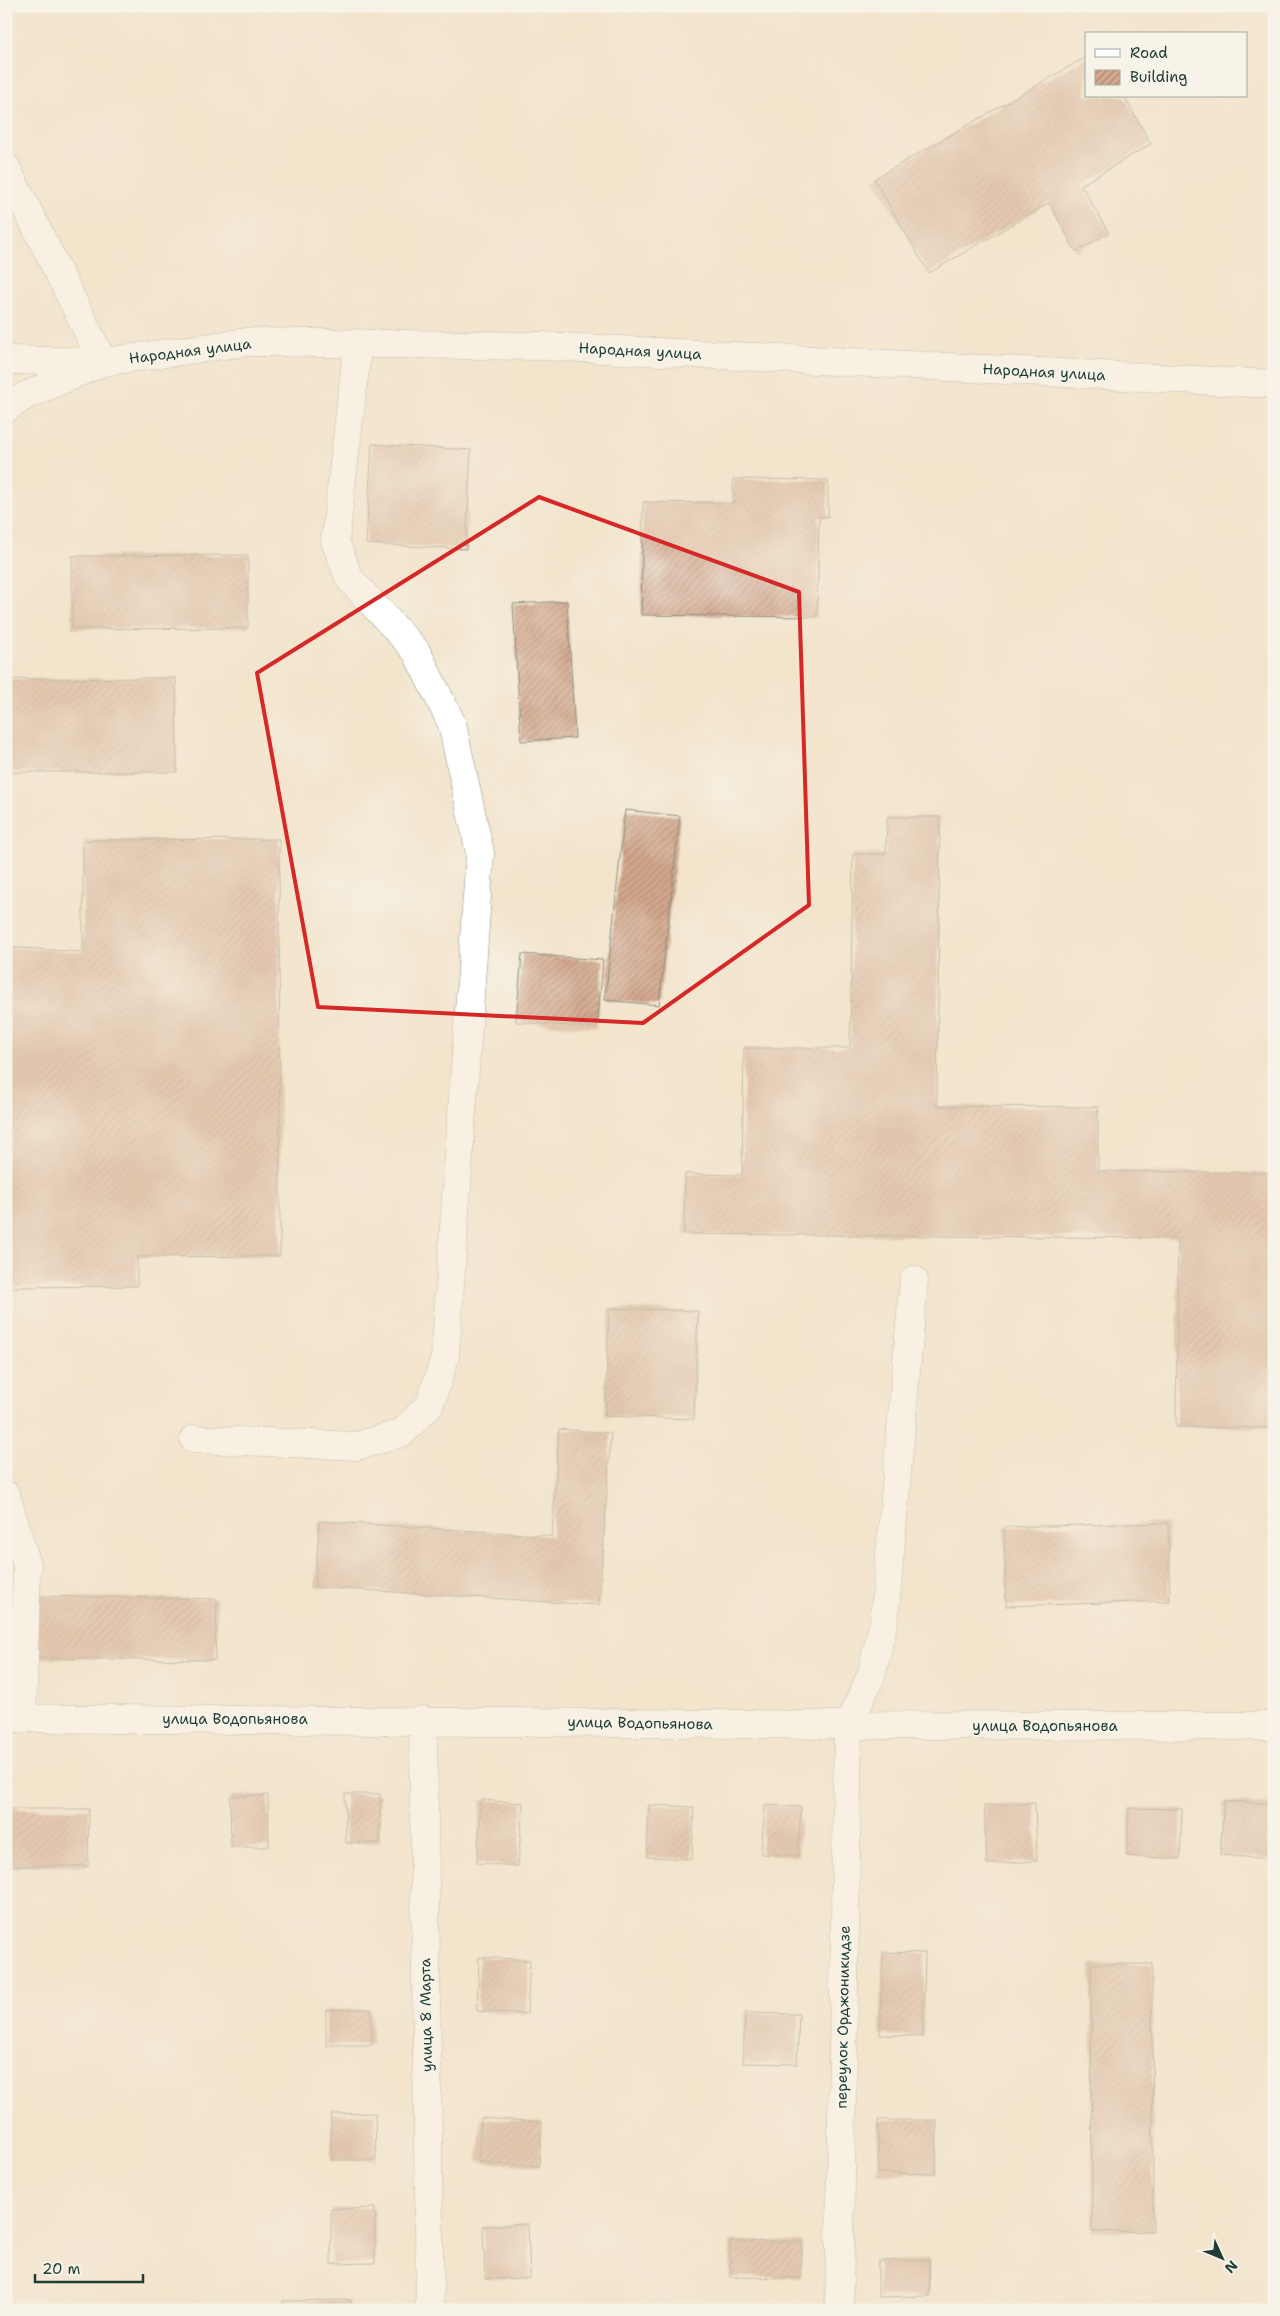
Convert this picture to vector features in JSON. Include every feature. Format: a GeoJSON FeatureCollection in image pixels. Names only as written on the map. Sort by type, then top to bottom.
{"type":"FeatureCollection","features":[{"type":"Feature","properties":{"kind":"street"},"geometry":{"type":"LineString","coordinates":[[6,167],[103,362],[25,396],[6,409]]}},
{"type":"Feature","properties":{"kind":"street","name":"Народная улица"},"geometry":{"type":"LineString","coordinates":[[6,360],[103,362],[246,342],[544,346],[1274,384]]}},
{"type":"Feature","properties":{"kind":"street"},"geometry":{"type":"LineString","coordinates":[[194,1439],[357,1446],[402,1433],[430,1404],[445,1357],[480,852],[452,724],[416,651],[349,578],[335,542],[358,344]]}},
{"type":"Feature","properties":{"kind":"street"},"geometry":{"type":"LineString","coordinates":[[848,1725],[871,1676],[884,1621],[914,1280]]}},
{"type":"Feature","properties":{"kind":"street"},"geometry":{"type":"LineString","coordinates":[[6,1495],[27,1565],[14,1718]]}},
{"type":"Feature","properties":{"kind":"street","name":"улица Водопьянова"},"geometry":{"type":"LineString","coordinates":[[14,1718],[848,1725],[1274,1726]]}},
{"type":"Feature","properties":{"kind":"street","name":"улица 8 Марта"},"geometry":{"type":"LineString","coordinates":[[423,1720],[430,2310]]}},
{"type":"Feature","properties":{"kind":"street","name":"переулок Орджоникидзе"},"geometry":{"type":"LineString","coordinates":[[839,2310],[848,1725]]}},
{"type":"Feature","properties":{"kind":"highlighted area"},"geometry":{"type":"Polygon","coordinates":[[[539,497],[799,592],[809,905],[643,1023],[318,1007],[257,673],[539,497]]]}},
{"type":"Feature","properties":{"kind":"building"},"geometry":{"type":"Polygon","coordinates":[[[1085,58],[1085,98],[1125,98],[1151,144],[1081,185],[1109,233],[1076,252],[1049,203],[929,273],[874,179],[1085,58]]]}},
{"type":"Feature","properties":{"kind":"building"},"geometry":{"type":"Polygon","coordinates":[[[372,444],[471,450],[466,549],[366,544],[372,444]]]}},
{"type":"Feature","properties":{"kind":"building"},"geometry":{"type":"Polygon","coordinates":[[[733,479],[828,480],[828,517],[819,517],[817,617],[641,615],[643,502],[733,503],[733,479]]]}},
{"type":"Feature","properties":{"kind":"building"},"geometry":{"type":"Polygon","coordinates":[[[248,555],[248,628],[72,629],[72,556],[248,555]]]}},
{"type":"Feature","properties":{"kind":"building"},"geometry":{"type":"Polygon","coordinates":[[[567,601],[575,738],[521,741],[513,604],[567,601]]]}},
{"type":"Feature","properties":{"kind":"building"},"geometry":{"type":"Polygon","coordinates":[[[176,678],[177,772],[6,772],[6,679],[176,678]]]}},
{"type":"Feature","properties":{"kind":"building"},"geometry":{"type":"Polygon","coordinates":[[[625,810],[680,816],[659,1005],[605,1000],[625,810]]]}},
{"type":"Feature","properties":{"kind":"building"},"geometry":{"type":"Polygon","coordinates":[[[887,817],[940,817],[937,1106],[1098,1107],[1098,1171],[1274,1173],[1274,1428],[1176,1427],[1178,1238],[684,1234],[685,1174],[742,1175],[744,1048],[850,1048],[853,854],[886,854],[887,817]]]}},
{"type":"Feature","properties":{"kind":"building"},"geometry":{"type":"Polygon","coordinates":[[[279,839],[280,1256],[137,1257],[137,1286],[6,1287],[6,947],[83,952],[83,840],[279,839]]]}},
{"type":"Feature","properties":{"kind":"building"},"geometry":{"type":"Polygon","coordinates":[[[522,954],[603,960],[597,1028],[516,1022],[522,954]]]}},
{"type":"Feature","properties":{"kind":"building"},"geometry":{"type":"Polygon","coordinates":[[[609,1308],[698,1311],[694,1419],[605,1416],[609,1308]]]}},
{"type":"Feature","properties":{"kind":"building"},"geometry":{"type":"Polygon","coordinates":[[[559,1429],[611,1433],[599,1605],[315,1587],[319,1521],[552,1536],[559,1429]]]}},
{"type":"Feature","properties":{"kind":"building"},"geometry":{"type":"Polygon","coordinates":[[[1168,1523],[1170,1601],[1006,1606],[1004,1527],[1168,1523]]]}},
{"type":"Feature","properties":{"kind":"building"},"geometry":{"type":"Polygon","coordinates":[[[34,1596],[217,1599],[215,1660],[33,1658],[34,1596]]]}},
{"type":"Feature","properties":{"kind":"building"},"geometry":{"type":"Polygon","coordinates":[[[6,1627],[15,1627],[15,1656],[6,1656],[6,1627]]]}},
{"type":"Feature","properties":{"kind":"building"},"geometry":{"type":"Polygon","coordinates":[[[345,1794],[380,1794],[380,1843],[346,1843],[345,1794]]]}},
{"type":"Feature","properties":{"kind":"building"},"geometry":{"type":"Polygon","coordinates":[[[268,1795],[269,1847],[231,1847],[230,1796],[268,1795]]]}},
{"type":"Feature","properties":{"kind":"building"},"geometry":{"type":"Polygon","coordinates":[[[481,1800],[523,1803],[518,1866],[477,1863],[481,1800]]]}},
{"type":"Feature","properties":{"kind":"building"},"geometry":{"type":"Polygon","coordinates":[[[1224,1801],[1274,1804],[1274,1859],[1220,1855],[1224,1801]]]}},
{"type":"Feature","properties":{"kind":"building"},"geometry":{"type":"Polygon","coordinates":[[[1035,1803],[1037,1861],[987,1864],[984,1806],[1035,1803]]]}},
{"type":"Feature","properties":{"kind":"building"},"geometry":{"type":"Polygon","coordinates":[[[649,1805],[694,1807],[692,1859],[647,1857],[649,1805]]]}},
{"type":"Feature","properties":{"kind":"building"},"geometry":{"type":"Polygon","coordinates":[[[765,1805],[801,1807],[798,1856],[761,1854],[765,1805]]]}},
{"type":"Feature","properties":{"kind":"building"},"geometry":{"type":"Polygon","coordinates":[[[1129,1808],[1182,1809],[1180,1859],[1127,1856],[1129,1808]]]}},
{"type":"Feature","properties":{"kind":"building"},"geometry":{"type":"Polygon","coordinates":[[[6,1809],[89,1809],[88,1866],[6,1866],[6,1809]]]}},
{"type":"Feature","properties":{"kind":"building"},"geometry":{"type":"Polygon","coordinates":[[[883,1952],[925,1953],[923,2036],[880,2035],[883,1952]]]}},
{"type":"Feature","properties":{"kind":"building"},"geometry":{"type":"Polygon","coordinates":[[[479,1957],[530,1960],[527,2014],[477,2011],[479,1957]]]}},
{"type":"Feature","properties":{"kind":"building"},"geometry":{"type":"Polygon","coordinates":[[[1091,1964],[1152,1964],[1153,2231],[1092,2232],[1091,1964]]]}},
{"type":"Feature","properties":{"kind":"building"},"geometry":{"type":"Polygon","coordinates":[[[371,2009],[372,2045],[326,2045],[326,2010],[371,2009]]]}},
{"type":"Feature","properties":{"kind":"building"},"geometry":{"type":"Polygon","coordinates":[[[745,2013],[799,2014],[797,2064],[743,2063],[745,2013]]]}},
{"type":"Feature","properties":{"kind":"building"},"geometry":{"type":"Polygon","coordinates":[[[375,2113],[376,2160],[331,2160],[331,2114],[375,2113]]]}},
{"type":"Feature","properties":{"kind":"building"},"geometry":{"type":"Polygon","coordinates":[[[481,2118],[542,2122],[539,2166],[478,2162],[481,2118]]]}},
{"type":"Feature","properties":{"kind":"building"},"geometry":{"type":"Polygon","coordinates":[[[878,2120],[937,2120],[936,2174],[878,2173],[878,2120]]]}},
{"type":"Feature","properties":{"kind":"building"},"geometry":{"type":"Polygon","coordinates":[[[375,2208],[375,2263],[331,2264],[331,2209],[375,2208]]]}},
{"type":"Feature","properties":{"kind":"building"},"geometry":{"type":"Polygon","coordinates":[[[528,2224],[530,2278],[485,2279],[483,2226],[528,2224]]]}},
{"type":"Feature","properties":{"kind":"building"},"geometry":{"type":"Polygon","coordinates":[[[730,2241],[802,2242],[801,2278],[730,2277],[730,2241]]]}},
{"type":"Feature","properties":{"kind":"building"},"geometry":{"type":"Polygon","coordinates":[[[929,2260],[930,2296],[878,2297],[878,2261],[929,2260]]]}},
{"type":"Feature","properties":{"kind":"building"},"geometry":{"type":"Polygon","coordinates":[[[350,2300],[350,2310],[283,2310],[283,2301],[350,2300]]]}}]}
